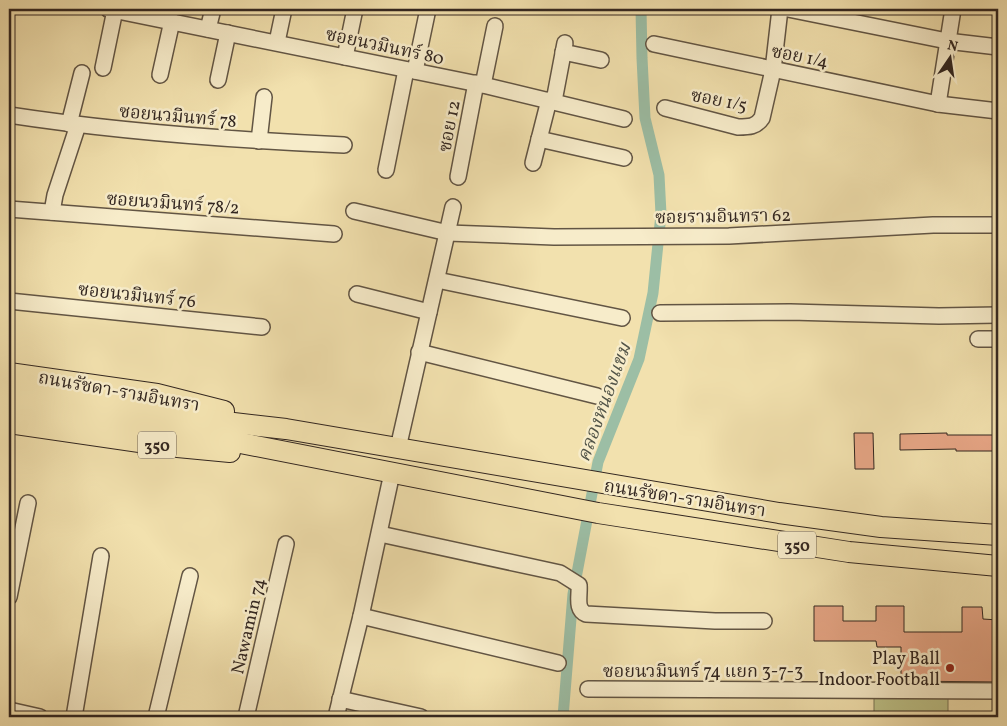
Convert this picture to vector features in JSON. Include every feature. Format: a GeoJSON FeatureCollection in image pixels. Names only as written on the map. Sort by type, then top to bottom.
{"type":"FeatureCollection","features":[{"type":"Feature","properties":{"kind":"main road","name":"ถนนรัชดา-รามอินทรา"},"geometry":{"type":"LineString","coordinates":[[9,373],[157,394],[286,429]]}},
{"type":"Feature","properties":{"kind":"main road","name":"ถนนรัชดา-รามอินทรา"},"geometry":{"type":"LineString","coordinates":[[17,399],[286,429],[770,512],[873,526],[933,532],[998,535]]}},
{"type":"Feature","properties":{"kind":"main road","name":"ถนนรัชดา-รามอินทรา"},"geometry":{"type":"LineString","coordinates":[[17,399],[588,511],[849,552],[998,566]]}},
{"type":"Feature","properties":{"kind":"main road","name":"ถนนรัชดา-รามอินทรา"},"geometry":{"type":"LineString","coordinates":[[9,423],[167,446],[307,456]]}},
{"type":"Feature","properties":{"kind":"street"},"geometry":{"type":"LineString","coordinates":[[103,68],[112,9]]}},
{"type":"Feature","properties":{"kind":"street","name":"ซอยนวมินทร์ 80"},"geometry":{"type":"LineString","coordinates":[[112,9],[141,12],[208,29],[480,84],[624,119]]}},
{"type":"Feature","properties":{"kind":"street"},"geometry":{"type":"LineString","coordinates":[[208,29],[213,9]]}},
{"type":"Feature","properties":{"kind":"street"},"geometry":{"type":"LineString","coordinates":[[277,42],[284,9]]}},
{"type":"Feature","properties":{"kind":"street"},"geometry":{"type":"LineString","coordinates":[[345,57],[355,9]]}},
{"type":"Feature","properties":{"kind":"street"},"geometry":{"type":"LineString","coordinates":[[386,170],[410,70],[428,9]]}},
{"type":"Feature","properties":{"kind":"street"},"geometry":{"type":"LineString","coordinates":[[773,70],[780,9]]}},
{"type":"Feature","properties":{"kind":"street"},"geometry":{"type":"LineString","coordinates":[[788,9],[947,40],[998,47]]}},
{"type":"Feature","properties":{"kind":"street"},"geometry":{"type":"LineString","coordinates":[[938,104],[953,9]]}},
{"type":"Feature","properties":{"kind":"street"},"geometry":{"type":"LineString","coordinates":[[160,75],[172,21]]}},
{"type":"Feature","properties":{"kind":"street","name":"ซอย 12"},"geometry":{"type":"LineString","coordinates":[[458,177],[495,26]]}},
{"type":"Feature","properties":{"kind":"street"},"geometry":{"type":"LineString","coordinates":[[218,80],[228,33]]}},
{"type":"Feature","properties":{"kind":"street","name":"ซอย 1/4"},"geometry":{"type":"LineString","coordinates":[[654,44],[938,104],[998,111]]}},
{"type":"Feature","properties":{"kind":"street"},"geometry":{"type":"LineString","coordinates":[[533,163],[552,101],[564,47],[601,60]]}},
{"type":"Feature","properties":{"kind":"street","name":"ซอย 1/5"},"geometry":{"type":"LineString","coordinates":[[665,108],[738,127],[749,127],[758,124],[762,118],[773,70]]}},
{"type":"Feature","properties":{"kind":"street"},"geometry":{"type":"LineString","coordinates":[[52,212],[73,125],[82,73]]}},
{"type":"Feature","properties":{"kind":"street"},"geometry":{"type":"LineString","coordinates":[[259,141],[264,97]]}},
{"type":"Feature","properties":{"kind":"street","name":"ซอยนวมินทร์ 78"},"geometry":{"type":"LineString","coordinates":[[9,115],[73,125],[259,141],[344,145]]}},
{"type":"Feature","properties":{"kind":"street"},"geometry":{"type":"LineString","coordinates":[[539,139],[624,158]]}},
{"type":"Feature","properties":{"kind":"street"},"geometry":{"type":"LineString","coordinates":[[398,448],[453,207]]}},
{"type":"Feature","properties":{"kind":"street","name":"ซอยนวมินทร์ 78/2"},"geometry":{"type":"LineString","coordinates":[[9,209],[334,234]]}},
{"type":"Feature","properties":{"kind":"street","name":"ซอยรามอินทรา 62"},"geometry":{"type":"LineString","coordinates":[[354,211],[449,229],[554,237],[729,236],[933,225],[998,225]]}},
{"type":"Feature","properties":{"kind":"street"},"geometry":{"type":"LineString","coordinates":[[437,280],[622,318]]}},
{"type":"Feature","properties":{"kind":"street"},"geometry":{"type":"LineString","coordinates":[[357,294],[429,312]]}},
{"type":"Feature","properties":{"kind":"street","name":"ซอยนวมินทร์ 76"},"geometry":{"type":"LineString","coordinates":[[9,301],[262,327]]}},
{"type":"Feature","properties":{"kind":"street"},"geometry":{"type":"LineString","coordinates":[[660,313],[790,312],[939,316],[998,315]]}},
{"type":"Feature","properties":{"kind":"street"},"geometry":{"type":"LineString","coordinates":[[978,339],[998,339]]}},
{"type":"Feature","properties":{"kind":"street"},"geometry":{"type":"LineString","coordinates":[[419,352],[597,396]]}},
{"type":"Feature","properties":{"kind":"street"},"geometry":{"type":"LineString","coordinates":[[336,717],[380,534],[392,473]]}},
{"type":"Feature","properties":{"kind":"street"},"geometry":{"type":"LineString","coordinates":[[9,597],[28,503]]}},
{"type":"Feature","properties":{"kind":"street"},"geometry":{"type":"LineString","coordinates":[[380,534],[560,573],[578,585],[579,608],[581,612],[586,614],[714,621],[764,621]]}},
{"type":"Feature","properties":{"kind":"street","name":"Nawamin 74"},"geometry":{"type":"LineString","coordinates":[[246,717],[286,544]]}},
{"type":"Feature","properties":{"kind":"street"},"geometry":{"type":"LineString","coordinates":[[74,717],[101,556]]}},
{"type":"Feature","properties":{"kind":"street"},"geometry":{"type":"LineString","coordinates":[[156,717],[190,576]]}},
{"type":"Feature","properties":{"kind":"street"},"geometry":{"type":"LineString","coordinates":[[361,616],[558,663]]}},
{"type":"Feature","properties":{"kind":"street","name":"ซอยนวมินทร์ 74 แยก 3-7-3"},"geometry":{"type":"LineString","coordinates":[[588,689],[998,691]]}},
{"type":"Feature","properties":{"kind":"street"},"geometry":{"type":"LineString","coordinates":[[340,699],[421,717]]}},
{"type":"Feature","properties":{"kind":"street"},"geometry":{"type":"LineString","coordinates":[[9,710],[40,717]]}},
{"type":"Feature","properties":{"kind":"green space"},"geometry":{"type":"Polygon","coordinates":[[[874,698],[948,698],[948,717],[874,717],[874,698]]]}},
{"type":"Feature","properties":{"kind":"building"},"geometry":{"type":"Polygon","coordinates":[[[854,433],[873,433],[874,469],[855,469],[854,433]]]}},
{"type":"Feature","properties":{"kind":"building"},"geometry":{"type":"Polygon","coordinates":[[[947,433],[947,435],[998,435],[998,451],[956,451],[956,449],[900,450],[900,434],[947,433]]]}},
{"type":"Feature","properties":{"kind":"building"},"geometry":{"type":"Polygon","coordinates":[[[814,606],[843,606],[843,621],[876,621],[876,606],[904,606],[904,632],[962,632],[962,607],[982,607],[983,619],[998,620],[998,682],[901,681],[901,647],[877,647],[876,641],[814,641],[814,606]]]}},
{"type":"Feature","properties":{"kind":"waterway","name":"คลองหนองแขม"},"geometry":{"type":"LineString","coordinates":[[563,717],[573,594],[598,462],[639,359],[653,293],[661,214],[659,175],[645,118],[641,9]]}},
{"type":"Feature","properties":{"kind":"place","name":"Play Ball Indoor Football"},"geometry":{"type":"Point","coordinates":[950,668]}}]}
